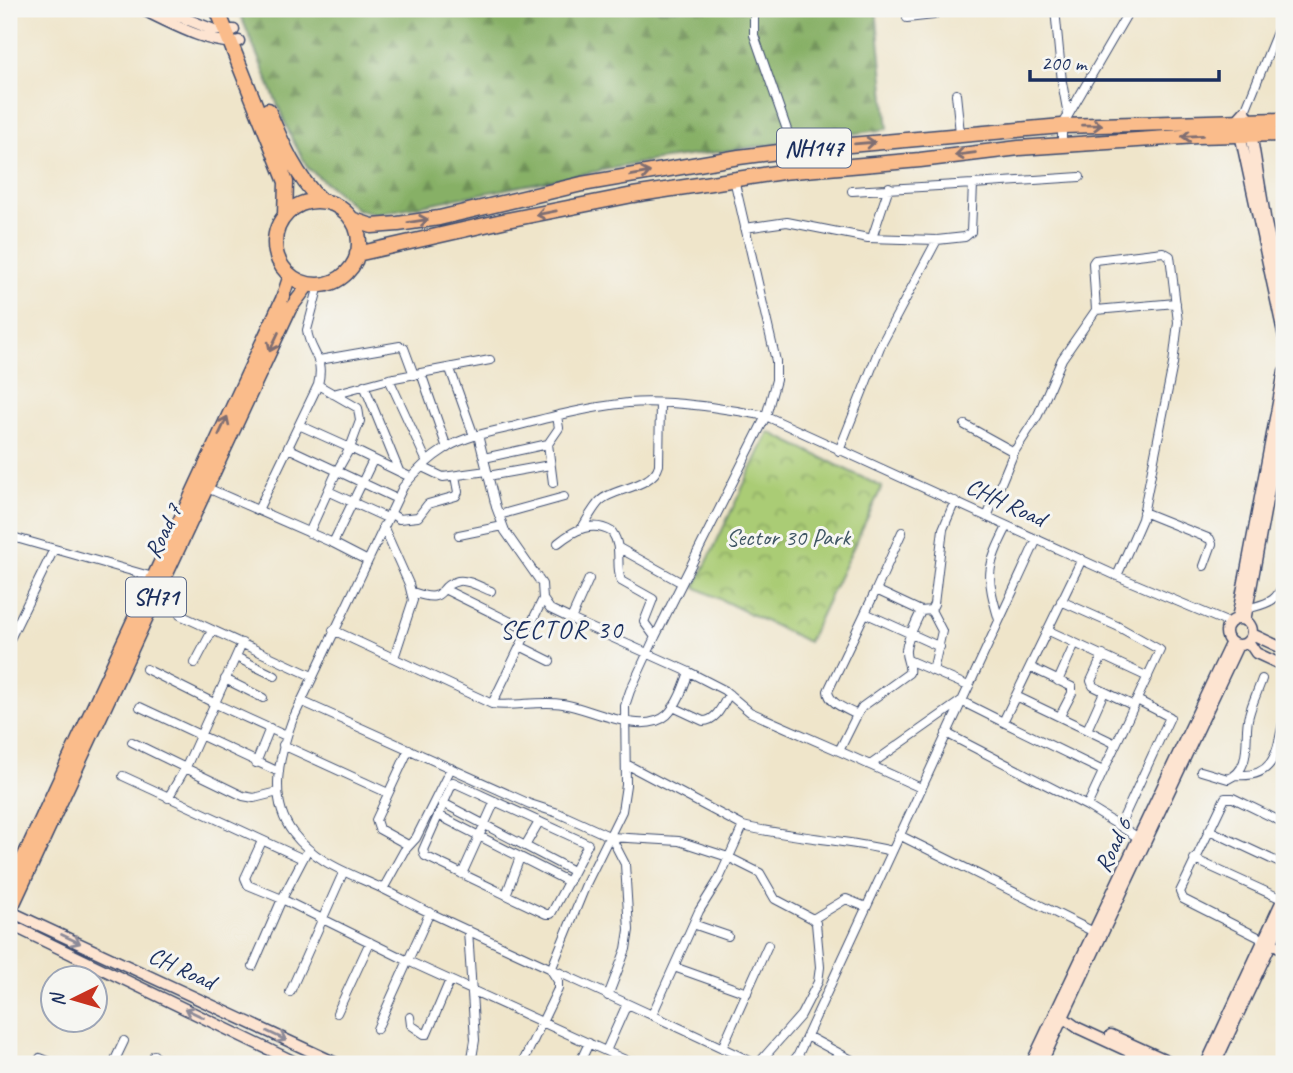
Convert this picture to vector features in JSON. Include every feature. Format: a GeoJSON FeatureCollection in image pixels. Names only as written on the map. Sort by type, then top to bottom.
{"type":"FeatureCollection","features":[{"type":"Feature","properties":{"kind":"highway","name":"NH147"},"geometry":{"type":"LineString","coordinates":[[217,9],[233,36],[285,150],[300,176],[321,201],[336,205],[351,219],[372,226],[439,218],[582,184],[739,157],[1065,120],[1245,124],[1284,134]]}},
{"type":"Feature","properties":{"kind":"highway","name":"NH147"},"geometry":{"type":"LineString","coordinates":[[225,9],[286,182],[285,215],[276,233],[275,245],[277,257],[290,275]]}},
{"type":"Feature","properties":{"kind":"highway","name":"NH147"},"geometry":{"type":"LineString","coordinates":[[357,254],[545,213],[782,172],[1284,120]]}},
{"type":"Feature","properties":{"kind":"highway"},"geometry":{"type":"LineString","coordinates":[[285,215],[299,204],[321,201]]}},
{"type":"Feature","properties":{"kind":"highway"},"geometry":{"type":"LineString","coordinates":[[290,275],[314,284],[333,281],[342,276],[357,254],[357,233],[351,219]]}},
{"type":"Feature","properties":{"kind":"main road","name":"Road 7"},"geometry":{"type":"LineString","coordinates":[[9,915],[202,485],[290,275]]}},
{"type":"Feature","properties":{"kind":"main road","name":"Road 7"},"geometry":{"type":"LineString","coordinates":[[9,888],[153,577],[290,309],[314,284]]}},
{"type":"Feature","properties":{"kind":"street"},"geometry":{"type":"LineString","coordinates":[[141,9],[191,32],[233,36]]}},
{"type":"Feature","properties":{"kind":"street"},"geometry":{"type":"LineString","coordinates":[[161,9],[233,36]]}},
{"type":"Feature","properties":{"kind":"street"},"geometry":{"type":"LineString","coordinates":[[754,9],[754,35],[794,150]]}},
{"type":"Feature","properties":{"kind":"street"},"geometry":{"type":"LineString","coordinates":[[907,18],[934,15],[938,9]]}},
{"type":"Feature","properties":{"kind":"street"},"geometry":{"type":"LineString","coordinates":[[1055,9],[1065,120],[1062,145]]}},
{"type":"Feature","properties":{"kind":"street"},"geometry":{"type":"LineString","coordinates":[[1065,120],[1130,9]]}},
{"type":"Feature","properties":{"kind":"street"},"geometry":{"type":"LineString","coordinates":[[1284,15],[1245,124],[1284,337]]}},
{"type":"Feature","properties":{"kind":"street"},"geometry":{"type":"LineString","coordinates":[[956,94],[961,133]]}},
{"type":"Feature","properties":{"kind":"street"},"geometry":{"type":"LineString","coordinates":[[1245,124],[1284,302]]}},
{"type":"Feature","properties":{"kind":"street"},"geometry":{"type":"LineString","coordinates":[[852,191],[1080,177]]}},
{"type":"Feature","properties":{"kind":"street"},"geometry":{"type":"LineString","coordinates":[[522,1064],[558,989],[558,981],[551,970],[586,886],[622,811],[626,764],[625,706],[646,653],[766,416],[776,380],[776,361],[734,179]]}},
{"type":"Feature","properties":{"kind":"street"},"geometry":{"type":"LineString","coordinates":[[745,228],[787,222],[872,238],[937,240],[965,237],[971,232],[973,184]]}},
{"type":"Feature","properties":{"kind":"street"},"geometry":{"type":"LineString","coordinates":[[872,238],[889,187]]}},
{"type":"Feature","properties":{"kind":"street"},"geometry":{"type":"LineString","coordinates":[[839,451],[880,347],[937,240]]}},
{"type":"Feature","properties":{"kind":"street"},"geometry":{"type":"LineString","coordinates":[[987,517],[1014,452],[1038,415],[1062,359],[1096,310],[1093,263],[1163,253],[1170,256],[1178,321],[1173,365],[1143,512],[1117,576]]}},
{"type":"Feature","properties":{"kind":"street"},"geometry":{"type":"LineString","coordinates":[[258,510],[318,385],[321,373],[320,360],[307,330],[314,284]]}},
{"type":"Feature","properties":{"kind":"street"},"geometry":{"type":"LineString","coordinates":[[1096,310],[1176,303]]}},
{"type":"Feature","properties":{"kind":"street"},"geometry":{"type":"LineString","coordinates":[[320,360],[400,346],[404,348],[418,374],[447,447]]}},
{"type":"Feature","properties":{"kind":"street"},"geometry":{"type":"LineString","coordinates":[[333,394],[389,379],[490,360]]}},
{"type":"Feature","properties":{"kind":"street"},"geometry":{"type":"LineString","coordinates":[[450,369],[484,458],[503,526],[542,584],[543,599],[492,704]]}},
{"type":"Feature","properties":{"kind":"street"},"geometry":{"type":"LineString","coordinates":[[1278,441],[1284,371]]}},
{"type":"Feature","properties":{"kind":"street"},"geometry":{"type":"LineString","coordinates":[[389,379],[425,464],[439,476],[550,465]]}},
{"type":"Feature","properties":{"kind":"street"},"geometry":{"type":"LineString","coordinates":[[309,533],[360,421],[358,408],[318,385]]}},
{"type":"Feature","properties":{"kind":"street"},"geometry":{"type":"LineString","coordinates":[[364,385],[399,471]]}},
{"type":"Feature","properties":{"kind":"street","name":"CHH Road"},"geometry":{"type":"LineString","coordinates":[[757,1064],[551,970],[383,889],[343,873],[307,849],[291,831],[281,811],[278,792],[285,740],[366,560],[397,499],[410,478],[425,464],[447,447],[476,436],[557,416],[629,403],[660,403],[766,416],[1117,576],[1239,618]]}},
{"type":"Feature","properties":{"kind":"street"},"geometry":{"type":"LineString","coordinates":[[558,543],[582,528],[601,500],[632,488],[659,469],[660,403]]}},
{"type":"Feature","properties":{"kind":"street"},"geometry":{"type":"LineString","coordinates":[[1284,407],[1239,618],[1226,635],[1284,649]]}},
{"type":"Feature","properties":{"kind":"street"},"geometry":{"type":"LineString","coordinates":[[553,483],[548,444],[559,428],[557,416]]}},
{"type":"Feature","properties":{"kind":"street"},"geometry":{"type":"LineString","coordinates":[[299,425],[410,478]]}},
{"type":"Feature","properties":{"kind":"street"},"geometry":{"type":"LineString","coordinates":[[965,425],[1014,452]]}},
{"type":"Feature","properties":{"kind":"street"},"geometry":{"type":"LineString","coordinates":[[484,458],[548,444]]}},
{"type":"Feature","properties":{"kind":"street"},"geometry":{"type":"LineString","coordinates":[[288,448],[397,499]]}},
{"type":"Feature","properties":{"kind":"street"},"geometry":{"type":"LineString","coordinates":[[332,543],[373,460]]}},
{"type":"Feature","properties":{"kind":"street"},"geometry":{"type":"LineString","coordinates":[[328,491],[387,519],[418,517],[428,504],[456,496],[458,492],[455,476]]}},
{"type":"Feature","properties":{"kind":"street"},"geometry":{"type":"LineString","coordinates":[[202,485],[366,560]]}},
{"type":"Feature","properties":{"kind":"street"},"geometry":{"type":"LineString","coordinates":[[499,514],[564,497]]}},
{"type":"Feature","properties":{"kind":"street"},"geometry":{"type":"LineString","coordinates":[[931,610],[943,529],[955,501]]}},
{"type":"Feature","properties":{"kind":"street"},"geometry":{"type":"LineString","coordinates":[[1143,512],[1210,539],[1212,544],[1204,566]]}},
{"type":"Feature","properties":{"kind":"street"},"geometry":{"type":"LineString","coordinates":[[387,519],[412,592],[411,609],[394,658]]}},
{"type":"Feature","properties":{"kind":"street"},"geometry":{"type":"LineString","coordinates":[[459,534],[503,526]]}},
{"type":"Feature","properties":{"kind":"street"},"geometry":{"type":"LineString","coordinates":[[582,528],[596,526],[614,535],[619,548],[621,581],[653,599],[644,622],[654,637]]}},
{"type":"Feature","properties":{"kind":"street"},"geometry":{"type":"LineString","coordinates":[[999,620],[990,589],[989,568],[992,555],[1007,527]]}},
{"type":"Feature","properties":{"kind":"street"},"geometry":{"type":"LineString","coordinates":[[857,715],[833,702],[828,691],[902,532]]}},
{"type":"Feature","properties":{"kind":"street"},"geometry":{"type":"LineString","coordinates":[[9,536],[153,577]]}},
{"type":"Feature","properties":{"kind":"street"},"geometry":{"type":"LineString","coordinates":[[791,1064],[807,1036],[1037,539]]}},
{"type":"Feature","properties":{"kind":"street"},"geometry":{"type":"LineString","coordinates":[[619,548],[681,583]]}},
{"type":"Feature","properties":{"kind":"street"},"geometry":{"type":"LineString","coordinates":[[9,641],[54,549]]}},
{"type":"Feature","properties":{"kind":"street"},"geometry":{"type":"LineString","coordinates":[[1003,722],[1082,559]]}},
{"type":"Feature","properties":{"kind":"street"},"geometry":{"type":"LineString","coordinates":[[571,620],[589,579]]}},
{"type":"Feature","properties":{"kind":"street"},"geometry":{"type":"LineString","coordinates":[[412,592],[431,597],[463,580],[491,591]]}},
{"type":"Feature","properties":{"kind":"street"},"geometry":{"type":"LineString","coordinates":[[1239,618],[1278,597],[1284,581]]}},
{"type":"Feature","properties":{"kind":"street"},"geometry":{"type":"LineString","coordinates":[[446,590],[527,630]]}},
{"type":"Feature","properties":{"kind":"street"},"geometry":{"type":"LineString","coordinates":[[876,590],[921,611],[931,610]]}},
{"type":"Feature","properties":{"kind":"street"},"geometry":{"type":"LineString","coordinates":[[543,599],[550,608],[571,620],[689,672],[729,694],[750,712],[921,788]]}},
{"type":"Feature","properties":{"kind":"street"},"geometry":{"type":"LineString","coordinates":[[1061,601],[1158,647],[1160,654],[1087,806]]}},
{"type":"Feature","properties":{"kind":"street"},"geometry":{"type":"LineString","coordinates":[[931,610],[942,631],[933,671]]}},
{"type":"Feature","properties":{"kind":"street"},"geometry":{"type":"LineString","coordinates":[[839,751],[862,707],[909,673],[911,667],[906,646],[921,611]]}},
{"type":"Feature","properties":{"kind":"street"},"geometry":{"type":"LineString","coordinates":[[865,613],[940,647]]}},
{"type":"Feature","properties":{"kind":"street"},"geometry":{"type":"LineString","coordinates":[[180,615],[312,676]]}},
{"type":"Feature","properties":{"kind":"street"},"geometry":{"type":"LineString","coordinates":[[1239,618],[1250,626],[1242,640]]}},
{"type":"Feature","properties":{"kind":"street"},"geometry":{"type":"LineString","coordinates":[[333,630],[492,704],[561,704],[624,722],[656,721],[668,714],[689,672]]}},
{"type":"Feature","properties":{"kind":"street"},"geometry":{"type":"LineString","coordinates":[[1047,630],[1148,677]]}},
{"type":"Feature","properties":{"kind":"street"},"geometry":{"type":"LineString","coordinates":[[195,663],[212,631]]}},
{"type":"Feature","properties":{"kind":"street"},"geometry":{"type":"LineString","coordinates":[[1242,640],[1256,653],[1284,666]]}},
{"type":"Feature","properties":{"kind":"street","name":"Road 6"},"geometry":{"type":"LineString","coordinates":[[1041,1064],[1064,1017],[1139,838],[1242,640]]}},
{"type":"Feature","properties":{"kind":"street","name":"Road 6"},"geometry":{"type":"LineString","coordinates":[[1098,934],[1242,640]]}},
{"type":"Feature","properties":{"kind":"street"},"geometry":{"type":"LineString","coordinates":[[168,798],[186,767],[242,643]]}},
{"type":"Feature","properties":{"kind":"street"},"geometry":{"type":"LineString","coordinates":[[1058,681],[1075,643]]}},
{"type":"Feature","properties":{"kind":"street"},"geometry":{"type":"LineString","coordinates":[[520,646],[550,661]]}},
{"type":"Feature","properties":{"kind":"street"},"geometry":{"type":"LineString","coordinates":[[1102,656],[1091,681],[1093,686],[1170,717],[1120,825]]}},
{"type":"Feature","properties":{"kind":"street"},"geometry":{"type":"LineString","coordinates":[[236,657],[275,676]]}},
{"type":"Feature","properties":{"kind":"street"},"geometry":{"type":"LineString","coordinates":[[908,660],[968,686]]}},
{"type":"Feature","properties":{"kind":"street"},"geometry":{"type":"LineString","coordinates":[[1030,667],[1072,687],[1060,716]]}},
{"type":"Feature","properties":{"kind":"street"},"geometry":{"type":"LineString","coordinates":[[146,668],[215,704],[270,728],[285,740],[388,793]]}},
{"type":"Feature","properties":{"kind":"street"},"geometry":{"type":"LineString","coordinates":[[1235,775],[1248,750],[1248,716],[1262,678]]}},
{"type":"Feature","properties":{"kind":"street"},"geometry":{"type":"LineString","coordinates":[[225,679],[263,698]]}},
{"type":"Feature","properties":{"kind":"street"},"geometry":{"type":"LineString","coordinates":[[1087,730],[1104,692]]}},
{"type":"Feature","properties":{"kind":"street"},"geometry":{"type":"LineString","coordinates":[[673,707],[709,721],[729,694]]}},
{"type":"Feature","properties":{"kind":"street"},"geometry":{"type":"LineString","coordinates":[[1016,696],[1116,744]]}},
{"type":"Feature","properties":{"kind":"street"},"geometry":{"type":"LineString","coordinates":[[301,701],[530,804],[558,813],[611,837],[679,841],[728,858],[760,873],[775,899],[813,919],[817,928],[820,967],[818,982],[801,1015],[757,1064]]}},
{"type":"Feature","properties":{"kind":"street"},"geometry":{"type":"LineString","coordinates":[[961,701],[1103,771]]}},
{"type":"Feature","properties":{"kind":"street"},"geometry":{"type":"LineString","coordinates":[[870,765],[961,701]]}},
{"type":"Feature","properties":{"kind":"street"},"geometry":{"type":"LineString","coordinates":[[140,707],[279,772]]}},
{"type":"Feature","properties":{"kind":"street"},"geometry":{"type":"LineString","coordinates":[[1201,771],[1228,779],[1235,775],[1255,776],[1270,764],[1277,751],[1284,718]]}},
{"type":"Feature","properties":{"kind":"street"},"geometry":{"type":"LineString","coordinates":[[256,763],[270,728]]}},
{"type":"Feature","properties":{"kind":"street"},"geometry":{"type":"LineString","coordinates":[[946,733],[1087,806],[1139,838]]}},
{"type":"Feature","properties":{"kind":"street"},"geometry":{"type":"LineString","coordinates":[[132,742],[248,798],[278,792]]}},
{"type":"Feature","properties":{"kind":"street"},"geometry":{"type":"LineString","coordinates":[[408,845],[377,825],[376,820],[409,749]]}},
{"type":"Feature","properties":{"kind":"street"},"geometry":{"type":"LineString","coordinates":[[626,764],[743,826],[855,842],[892,851]]}},
{"type":"Feature","properties":{"kind":"street"},"geometry":{"type":"LineString","coordinates":[[383,889],[408,845],[438,808],[453,782],[580,838],[588,844],[551,914],[546,914],[423,854],[438,808],[451,768]]}},
{"type":"Feature","properties":{"kind":"street"},"geometry":{"type":"LineString","coordinates":[[123,776],[303,859]]}},
{"type":"Feature","properties":{"kind":"street"},"geometry":{"type":"LineString","coordinates":[[1284,823],[1225,798],[1182,885],[1181,896],[1284,949]]}},
{"type":"Feature","properties":{"kind":"street"},"geometry":{"type":"LineString","coordinates":[[462,874],[495,801]]}},
{"type":"Feature","properties":{"kind":"street"},"geometry":{"type":"LineString","coordinates":[[438,808],[485,825],[526,846],[586,886]]}},
{"type":"Feature","properties":{"kind":"street"},"geometry":{"type":"LineString","coordinates":[[438,808],[479,836],[520,857],[571,877]]}},
{"type":"Feature","properties":{"kind":"street"},"geometry":{"type":"LineString","coordinates":[[526,846],[539,822]]}},
{"type":"Feature","properties":{"kind":"street"},"geometry":{"type":"LineString","coordinates":[[652,1015],[693,924],[743,826]]}},
{"type":"Feature","properties":{"kind":"street"},"geometry":{"type":"LineString","coordinates":[[1209,830],[1284,865]]}},
{"type":"Feature","properties":{"kind":"street"},"geometry":{"type":"LineString","coordinates":[[899,835],[1098,934]]}},
{"type":"Feature","properties":{"kind":"street"},"geometry":{"type":"LineString","coordinates":[[608,996],[626,949],[629,930],[625,864],[611,837]]}},
{"type":"Feature","properties":{"kind":"street"},"geometry":{"type":"LineString","coordinates":[[262,841],[245,878],[248,885],[282,898],[408,961],[629,1063]]}},
{"type":"Feature","properties":{"kind":"street"},"geometry":{"type":"LineString","coordinates":[[253,966],[282,898],[307,849]]}},
{"type":"Feature","properties":{"kind":"street"},"geometry":{"type":"LineString","coordinates":[[506,895],[520,857]]}},
{"type":"Feature","properties":{"kind":"street"},"geometry":{"type":"LineString","coordinates":[[1194,859],[1284,899],[1215,1064]]}},
{"type":"Feature","properties":{"kind":"street"},"geometry":{"type":"LineString","coordinates":[[290,992],[343,873]]}},
{"type":"Feature","properties":{"kind":"street"},"geometry":{"type":"LineString","coordinates":[[813,919],[846,899],[866,907]]}},
{"type":"Feature","properties":{"kind":"street"},"geometry":{"type":"LineString","coordinates":[[377,1029],[430,912]]}},
{"type":"Feature","properties":{"kind":"street","name":"CH Road"},"geometry":{"type":"LineString","coordinates":[[9,915],[299,1064]]}},
{"type":"Feature","properties":{"kind":"street","name":"CH Road"},"geometry":{"type":"LineString","coordinates":[[9,915],[338,1064]]}},
{"type":"Feature","properties":{"kind":"street"},"geometry":{"type":"LineString","coordinates":[[1206,1064],[1284,916]]}},
{"type":"Feature","properties":{"kind":"street"},"geometry":{"type":"LineString","coordinates":[[693,924],[728,936]]}},
{"type":"Feature","properties":{"kind":"street"},"geometry":{"type":"LineString","coordinates":[[468,930],[475,1040],[471,1064]]}},
{"type":"Feature","properties":{"kind":"street"},"geometry":{"type":"LineString","coordinates":[[337,1013],[370,942]]}},
{"type":"Feature","properties":{"kind":"street"},"geometry":{"type":"LineString","coordinates":[[722,1048],[768,945]]}},
{"type":"Feature","properties":{"kind":"street"},"geometry":{"type":"LineString","coordinates":[[674,967],[747,993]]}},
{"type":"Feature","properties":{"kind":"street"},"geometry":{"type":"LineString","coordinates":[[410,1017],[411,1026],[428,1034],[450,980]]}},
{"type":"Feature","properties":{"kind":"street"},"geometry":{"type":"LineString","coordinates":[[606,1051],[627,1004]]}},
{"type":"Feature","properties":{"kind":"street"},"geometry":{"type":"LineString","coordinates":[[1064,1017],[1082,1023],[1160,1062],[1175,1064]]}},
{"type":"Feature","properties":{"kind":"street","name":"Road 6"},"geometry":{"type":"LineString","coordinates":[[1031,1064],[1064,1017]]}},
{"type":"Feature","properties":{"kind":"street"},"geometry":{"type":"LineString","coordinates":[[807,1036],[859,1064]]}},
{"type":"Feature","properties":{"kind":"street"},"geometry":{"type":"LineString","coordinates":[[113,1064],[124,1041]]}},
{"type":"Feature","properties":{"kind":"street"},"geometry":{"type":"LineString","coordinates":[[579,1064],[589,1043]]}},
{"type":"Feature","properties":{"kind":"street"},"geometry":{"type":"LineString","coordinates":[[798,1055],[804,1064]]}},
{"type":"Feature","properties":{"kind":"street"},"geometry":{"type":"LineString","coordinates":[[37,1064],[40,1058],[55,1064]]}},
{"type":"Feature","properties":{"kind":"green space"},"geometry":{"type":"Polygon","coordinates":[[[238,9],[876,9],[888,129],[650,161],[376,214],[357,209],[308,168],[291,137],[238,9]]]}},
{"type":"Feature","properties":{"kind":"green space","name":"Sector 30 Park"},"geometry":{"type":"Polygon","coordinates":[[[769,432],[882,487],[808,642],[695,587],[769,432]]]}},
{"type":"Feature","properties":{"kind":"district","name":"SECTOR 30"},"geometry":{"type":"Point","coordinates":[562,629]}}]}
